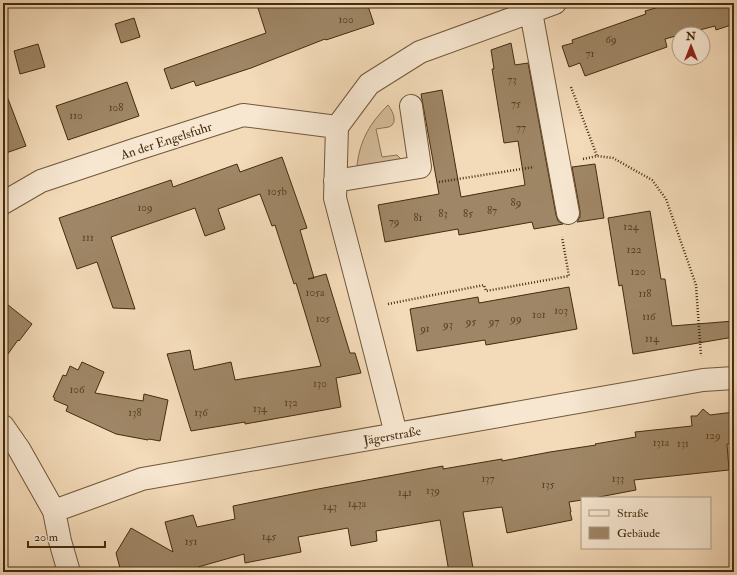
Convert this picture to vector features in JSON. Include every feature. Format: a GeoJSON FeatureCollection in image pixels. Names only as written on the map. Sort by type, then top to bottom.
{"type":"FeatureCollection","features":[{"type":"Feature","properties":{"kind":"street"},"geometry":{"type":"LineString","coordinates":[[396,434],[335,198],[337,127],[369,84],[420,52],[555,3]]}},
{"type":"Feature","properties":{"kind":"street"},"geometry":{"type":"LineString","coordinates":[[531,12],[568,213]]}},
{"type":"Feature","properties":{"kind":"street"},"geometry":{"type":"LineString","coordinates":[[335,181],[420,167],[411,106]]}},
{"type":"Feature","properties":{"kind":"street","name":"An der Engelsfuhr"},"geometry":{"type":"LineString","coordinates":[[3,203],[41,181],[137,148],[243,115],[337,127]]}},
{"type":"Feature","properties":{"kind":"street","name":"Jägerstraße"},"geometry":{"type":"LineString","coordinates":[[54,511],[142,479],[703,380],[734,378]]}},
{"type":"Feature","properties":{"kind":"street"},"geometry":{"type":"LineString","coordinates":[[3,426],[19,449],[54,511],[60,541],[69,572]]}},
{"type":"Feature","properties":{"kind":"path"},"geometry":{"type":"LineString","coordinates":[[437,182],[558,164],[597,156],[612,158],[652,180],[666,199],[696,285],[703,380]]}},
{"type":"Feature","properties":{"kind":"path"},"geometry":{"type":"LineString","coordinates":[[364,309],[484,285],[486,291],[569,276],[559,223],[568,213]]}},
{"type":"Feature","properties":{"kind":"shaded area"},"geometry":{"type":"Polygon","coordinates":[[[388,105],[394,116],[394,123],[389,127],[376,129],[382,157],[397,155],[401,159],[362,169],[357,165],[363,140],[376,118],[388,105]]]}},
{"type":"Feature","properties":{"kind":"building"},"geometry":{"type":"Polygon","coordinates":[[[271,3],[367,3],[374,24],[326,40],[325,39],[251,68],[196,86],[194,81],[171,89],[164,69],[266,33],[258,8],[271,3]]]}},
{"type":"Feature","properties":{"kind":"building"},"geometry":{"type":"Polygon","coordinates":[[[673,3],[734,3],[734,24],[716,30],[715,26],[671,26],[671,37],[665,39],[667,47],[585,76],[580,63],[569,67],[562,46],[573,43],[572,40],[646,14],[645,11],[673,3]]]}},
{"type":"Feature","properties":{"kind":"building"},"geometry":{"type":"Polygon","coordinates":[[[134,18],[140,37],[121,43],[115,24],[134,18]]]}},
{"type":"Feature","properties":{"kind":"building"},"geometry":{"type":"Polygon","coordinates":[[[511,43],[515,65],[528,63],[556,215],[558,221],[563,224],[534,229],[532,222],[459,235],[458,229],[385,242],[378,205],[439,194],[421,94],[442,90],[461,197],[525,185],[518,141],[504,143],[492,69],[494,69],[491,50],[511,43]]]}},
{"type":"Feature","properties":{"kind":"building"},"geometry":{"type":"Polygon","coordinates":[[[38,44],[45,67],[20,74],[14,51],[38,44]]]}},
{"type":"Feature","properties":{"kind":"building"},"geometry":{"type":"Polygon","coordinates":[[[127,82],[139,116],[68,140],[56,106],[127,82]]]}},
{"type":"Feature","properties":{"kind":"building"},"geometry":{"type":"Polygon","coordinates":[[[3,91],[5,91],[26,146],[3,154],[3,91]]]}},
{"type":"Feature","properties":{"kind":"building"},"geometry":{"type":"Polygon","coordinates":[[[282,157],[307,228],[300,230],[314,277],[326,274],[350,353],[355,353],[361,373],[336,378],[341,407],[245,424],[245,422],[191,431],[167,354],[190,350],[194,370],[231,362],[235,380],[321,366],[296,283],[294,284],[275,225],[272,226],[260,194],[218,209],[225,229],[205,236],[195,208],[111,237],[135,309],[113,308],[97,262],[77,269],[59,218],[171,180],[173,187],[237,164],[240,172],[282,157]]]}},
{"type":"Feature","properties":{"kind":"building"},"geometry":{"type":"Polygon","coordinates":[[[595,164],[604,218],[577,222],[580,217],[580,211],[572,167],[595,164]]]}},
{"type":"Feature","properties":{"kind":"building"},"geometry":{"type":"Polygon","coordinates":[[[650,211],[661,279],[665,279],[672,326],[734,321],[734,337],[633,354],[622,285],[619,286],[608,218],[650,211]]]}},
{"type":"Feature","properties":{"kind":"building"},"geometry":{"type":"Polygon","coordinates":[[[569,287],[577,329],[486,345],[485,340],[417,351],[410,309],[478,297],[479,303],[569,287]]]}},
{"type":"Feature","properties":{"kind":"building"},"geometry":{"type":"Polygon","coordinates":[[[3,301],[32,324],[3,361],[3,301]]]}},
{"type":"Feature","properties":{"kind":"building"},"geometry":{"type":"Polygon","coordinates":[[[82,362],[104,372],[95,393],[143,401],[144,394],[168,400],[160,441],[116,434],[66,411],[68,406],[54,400],[55,398],[53,397],[63,375],[66,376],[70,366],[78,370],[82,362]]]}},
{"type":"Feature","properties":{"kind":"building"},"geometry":{"type":"Polygon","coordinates":[[[703,409],[710,415],[734,412],[734,443],[727,444],[729,470],[634,480],[636,490],[599,497],[581,497],[581,500],[569,502],[572,520],[507,533],[502,507],[463,512],[473,568],[449,572],[440,520],[376,531],[377,541],[351,546],[348,528],[298,537],[301,552],[245,563],[244,554],[198,567],[207,572],[121,572],[116,553],[131,528],[173,552],[165,522],[193,515],[197,527],[235,519],[233,506],[443,466],[443,469],[502,459],[502,461],[596,445],[595,444],[636,437],[635,432],[692,426],[691,416],[697,416],[703,409]]]}}]}
